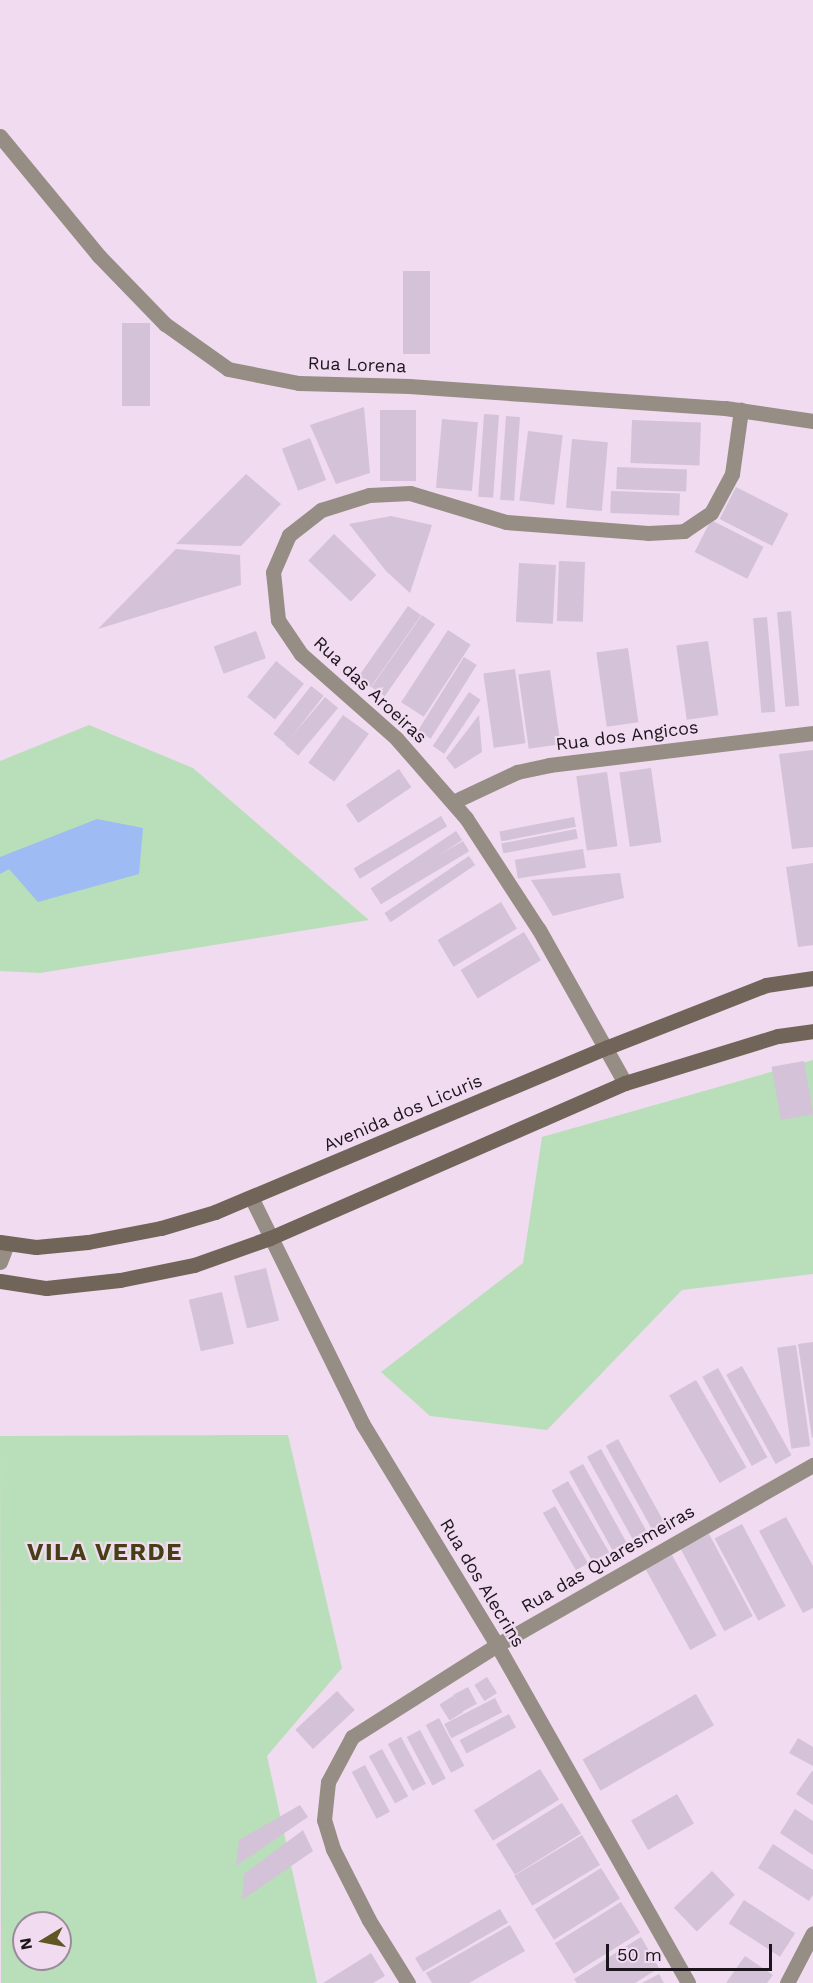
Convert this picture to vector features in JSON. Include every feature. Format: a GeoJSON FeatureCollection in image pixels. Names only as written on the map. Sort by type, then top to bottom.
{"type":"FeatureCollection","features":[{"type":"Feature","properties":{"kind":"street","name":"Rua Lorena"},"geometry":{"type":"LineString","coordinates":[[0,136],[99,256],[165,324],[228,369],[299,383],[409,386],[741,411],[813,421]]}},
{"type":"Feature","properties":{"kind":"street","name":"Rua das Aroeiras"},"geometry":{"type":"LineString","coordinates":[[626,1083],[608,1047],[539,930],[453,802],[396,738],[301,654],[278,620],[273,572],[289,536],[321,510],[369,495],[410,493],[506,522],[648,533],[684,531],[711,513],[732,474],[741,411]]}},
{"type":"Feature","properties":{"kind":"street","name":"Rua dos Angicos"},"geometry":{"type":"LineString","coordinates":[[453,802],[517,772],[549,765],[813,733]]}},
{"type":"Feature","properties":{"kind":"street","name":"Avenida dos Licuris"},"geometry":{"type":"LineString","coordinates":[[3,1243],[36,1247],[161,1228],[252,1199],[608,1047],[766,985],[813,978]]}},
{"type":"Feature","properties":{"kind":"street"},"geometry":{"type":"LineString","coordinates":[[0,1281],[46,1288],[120,1280],[194,1265],[270,1238],[626,1083],[778,1036],[813,1030]]}},
{"type":"Feature","properties":{"kind":"street","name":"Rua dos Alecrins"},"geometry":{"type":"LineString","coordinates":[[252,1199],[362,1424],[497,1645],[688,1983]]}},
{"type":"Feature","properties":{"kind":"street"},"geometry":{"type":"LineString","coordinates":[[0,1262],[3,1243]]}},
{"type":"Feature","properties":{"kind":"street","name":"Rua das Quaresmeiras"},"geometry":{"type":"LineString","coordinates":[[408,1983],[369,1920],[333,1849],[324,1820],[327,1782],[352,1737],[497,1645],[813,1466]]}},
{"type":"Feature","properties":{"kind":"street"},"geometry":{"type":"LineString","coordinates":[[787,1983],[813,1933]]}},
{"type":"Feature","properties":{"kind":"green space"},"geometry":{"type":"Polygon","coordinates":[[[89,725],[193,768],[369,920],[40,973],[0,971],[0,761],[89,725]]]}},
{"type":"Feature","properties":{"kind":"green space"},"geometry":{"type":"Polygon","coordinates":[[[813,1060],[813,1274],[682,1290],[547,1430],[430,1416],[381,1372],[523,1263],[542,1137],[813,1060]]]}},
{"type":"Feature","properties":{"kind":"green space"},"geometry":{"type":"Polygon","coordinates":[[[288,1435],[342,1668],[267,1756],[317,1983],[1,1983],[0,1436],[288,1435]]]}},
{"type":"Feature","properties":{"kind":"water"},"geometry":{"type":"Polygon","coordinates":[[[97,819],[143,828],[139,874],[38,902],[9,869],[0,874],[0,857],[97,819]]]}},
{"type":"Feature","properties":{"kind":"building"},"geometry":{"type":"Polygon","coordinates":[[[403,271],[430,271],[430,354],[403,354],[403,271]]]}},
{"type":"Feature","properties":{"kind":"building"},"geometry":{"type":"Polygon","coordinates":[[[122,323],[150,323],[150,406],[122,406],[122,323]]]}},
{"type":"Feature","properties":{"kind":"building"},"geometry":{"type":"Polygon","coordinates":[[[364,407],[370,473],[336,484],[310,425],[364,407]]]}},
{"type":"Feature","properties":{"kind":"building"},"geometry":{"type":"Polygon","coordinates":[[[380,410],[416,410],[416,481],[380,481],[380,410]]]}},
{"type":"Feature","properties":{"kind":"building"},"geometry":{"type":"Polygon","coordinates":[[[484,414],[499,415],[493,498],[478,497],[484,414]]]}},
{"type":"Feature","properties":{"kind":"building"},"geometry":{"type":"Polygon","coordinates":[[[506,416],[520,417],[514,501],[500,500],[506,416]]]}},
{"type":"Feature","properties":{"kind":"building"},"geometry":{"type":"Polygon","coordinates":[[[442,419],[478,422],[472,491],[436,488],[442,419]]]}},
{"type":"Feature","properties":{"kind":"building"},"geometry":{"type":"Polygon","coordinates":[[[632,420],[701,422],[699,465],[630,463],[632,420]]]}},
{"type":"Feature","properties":{"kind":"building"},"geometry":{"type":"Polygon","coordinates":[[[528,431],[563,435],[554,505],[519,500],[528,431]]]}},
{"type":"Feature","properties":{"kind":"building"},"geometry":{"type":"Polygon","coordinates":[[[310,438],[326,480],[298,491],[282,449],[310,438]]]}},
{"type":"Feature","properties":{"kind":"building"},"geometry":{"type":"Polygon","coordinates":[[[572,439],[608,442],[602,511],[566,508],[572,439]]]}},
{"type":"Feature","properties":{"kind":"building"},"geometry":{"type":"Polygon","coordinates":[[[617,467],[687,469],[686,491],[616,489],[617,467]]]}},
{"type":"Feature","properties":{"kind":"building"},"geometry":{"type":"Polygon","coordinates":[[[246,474],[281,504],[241,546],[176,544],[246,474]]]}},
{"type":"Feature","properties":{"kind":"building"},"geometry":{"type":"Polygon","coordinates":[[[736,487],[789,514],[772,546],[720,519],[736,487]]]}},
{"type":"Feature","properties":{"kind":"building"},"geometry":{"type":"Polygon","coordinates":[[[611,491],[680,493],[679,515],[610,513],[611,491]]]}},
{"type":"Feature","properties":{"kind":"building"},"geometry":{"type":"Polygon","coordinates":[[[391,516],[432,525],[410,593],[386,571],[349,524],[391,516]]]}},
{"type":"Feature","properties":{"kind":"building"},"geometry":{"type":"Polygon","coordinates":[[[711,520],[764,547],[747,579],[695,552],[711,520]]]}},
{"type":"Feature","properties":{"kind":"building"},"geometry":{"type":"Polygon","coordinates":[[[334,534],[376,575],[351,602],[308,561],[334,534]]]}},
{"type":"Feature","properties":{"kind":"building"},"geometry":{"type":"Polygon","coordinates":[[[176,549],[240,555],[241,585],[98,629],[176,549]]]}},
{"type":"Feature","properties":{"kind":"building"},"geometry":{"type":"Polygon","coordinates":[[[559,561],[585,562],[583,622],[557,621],[559,561]]]}},
{"type":"Feature","properties":{"kind":"building"},"geometry":{"type":"Polygon","coordinates":[[[519,563],[556,565],[553,624],[516,622],[519,563]]]}},
{"type":"Feature","properties":{"kind":"building"},"geometry":{"type":"Polygon","coordinates":[[[408,606],[421,615],[371,687],[358,678],[408,606]]]}},
{"type":"Feature","properties":{"kind":"building"},"geometry":{"type":"Polygon","coordinates":[[[791,611],[799,706],[785,707],[777,612],[791,611]]]}},
{"type":"Feature","properties":{"kind":"building"},"geometry":{"type":"Polygon","coordinates":[[[422,615],[435,624],[385,696],[372,687],[422,615]]]}},
{"type":"Feature","properties":{"kind":"building"},"geometry":{"type":"Polygon","coordinates":[[[767,617],[775,712],[761,713],[753,618],[767,617]]]}},
{"type":"Feature","properties":{"kind":"building"},"geometry":{"type":"Polygon","coordinates":[[[448,630],[471,645],[424,717],[401,702],[448,630]]]}},
{"type":"Feature","properties":{"kind":"building"},"geometry":{"type":"Polygon","coordinates":[[[256,631],[266,658],[224,674],[214,646],[256,631]]]}},
{"type":"Feature","properties":{"kind":"building"},"geometry":{"type":"Polygon","coordinates":[[[708,641],[718,715],[687,720],[676,645],[708,641]]]}},
{"type":"Feature","properties":{"kind":"building"},"geometry":{"type":"Polygon","coordinates":[[[628,648],[638,722],[607,727],[596,652],[628,648]]]}},
{"type":"Feature","properties":{"kind":"building"},"geometry":{"type":"Polygon","coordinates":[[[464,657],[477,665],[431,739],[418,731],[464,657]]]}},
{"type":"Feature","properties":{"kind":"building"},"geometry":{"type":"Polygon","coordinates":[[[276,661],[304,684],[275,719],[247,697],[276,661]]]}},
{"type":"Feature","properties":{"kind":"building"},"geometry":{"type":"Polygon","coordinates":[[[515,669],[525,743],[494,748],[483,673],[515,669]]]}},
{"type":"Feature","properties":{"kind":"building"},"geometry":{"type":"Polygon","coordinates":[[[550,670],[560,744],[529,749],[518,674],[550,670]]]}},
{"type":"Feature","properties":{"kind":"building"},"geometry":{"type":"Polygon","coordinates":[[[311,686],[324,696],[286,744],[273,734],[311,686]]]}},
{"type":"Feature","properties":{"kind":"building"},"geometry":{"type":"Polygon","coordinates":[[[469,692],[481,700],[444,754],[433,746],[469,692]]]}},
{"type":"Feature","properties":{"kind":"building"},"geometry":{"type":"Polygon","coordinates":[[[325,697],[338,708],[298,755],[285,744],[325,697]]]}},
{"type":"Feature","properties":{"kind":"building"},"geometry":{"type":"Polygon","coordinates":[[[343,715],[369,734],[334,782],[308,763],[343,715]]]}},
{"type":"Feature","properties":{"kind":"building"},"geometry":{"type":"Polygon","coordinates":[[[479,715],[482,752],[455,769],[446,758],[479,715]]]}},
{"type":"Feature","properties":{"kind":"building"},"geometry":{"type":"Polygon","coordinates":[[[813,750],[813,847],[792,849],[779,754],[813,750]]]}},
{"type":"Feature","properties":{"kind":"building"},"geometry":{"type":"Polygon","coordinates":[[[651,768],[661,842],[630,847],[619,772],[651,768]]]}},
{"type":"Feature","properties":{"kind":"building"},"geometry":{"type":"Polygon","coordinates":[[[399,769],[411,787],[358,823],[346,805],[399,769]]]}},
{"type":"Feature","properties":{"kind":"building"},"geometry":{"type":"Polygon","coordinates":[[[607,772],[617,846],[587,851],[576,776],[607,772]]]}},
{"type":"Feature","properties":{"kind":"building"},"geometry":{"type":"Polygon","coordinates":[[[441,816],[447,826],[360,879],[354,869],[441,816]]]}},
{"type":"Feature","properties":{"kind":"building"},"geometry":{"type":"Polygon","coordinates":[[[574,817],[576,827],[501,841],[499,832],[574,817]]]}},
{"type":"Feature","properties":{"kind":"building"},"geometry":{"type":"Polygon","coordinates":[[[576,829],[578,839],[503,853],[501,844],[576,829]]]}},
{"type":"Feature","properties":{"kind":"building"},"geometry":{"type":"Polygon","coordinates":[[[456,831],[462,840],[377,898],[371,889],[456,831]]]}},
{"type":"Feature","properties":{"kind":"building"},"geometry":{"type":"Polygon","coordinates":[[[463,841],[469,851],[381,904],[375,894],[463,841]]]}},
{"type":"Feature","properties":{"kind":"building"},"geometry":{"type":"Polygon","coordinates":[[[583,849],[586,868],[518,879],[515,860],[583,849]]]}},
{"type":"Feature","properties":{"kind":"building"},"geometry":{"type":"Polygon","coordinates":[[[469,856],[475,865],[391,922],[384,913],[469,856]]]}},
{"type":"Feature","properties":{"kind":"building"},"geometry":{"type":"Polygon","coordinates":[[[813,863],[813,945],[798,947],[786,867],[813,863]]]}},
{"type":"Feature","properties":{"kind":"building"},"geometry":{"type":"Polygon","coordinates":[[[620,873],[624,898],[553,916],[531,880],[620,873]]]}},
{"type":"Feature","properties":{"kind":"building"},"geometry":{"type":"Polygon","coordinates":[[[501,902],[517,929],[454,967],[438,940],[501,902]]]}},
{"type":"Feature","properties":{"kind":"building"},"geometry":{"type":"Polygon","coordinates":[[[524,932],[541,960],[478,998],[461,970],[524,932]]]}},
{"type":"Feature","properties":{"kind":"building"},"geometry":{"type":"Polygon","coordinates":[[[804,1061],[813,1114],[781,1120],[772,1067],[804,1061]]]}},
{"type":"Feature","properties":{"kind":"building"},"geometry":{"type":"Polygon","coordinates":[[[266,1268],[279,1320],[247,1328],[234,1276],[266,1268]]]}},
{"type":"Feature","properties":{"kind":"building"},"geometry":{"type":"Polygon","coordinates":[[[222,1292],[234,1344],[201,1351],[189,1300],[222,1292]]]}},
{"type":"Feature","properties":{"kind":"building"},"geometry":{"type":"Polygon","coordinates":[[[813,1342],[813,1437],[812,1438],[798,1344],[813,1342]]]}},
{"type":"Feature","properties":{"kind":"building"},"geometry":{"type":"Polygon","coordinates":[[[796,1345],[810,1446],[791,1449],[777,1348],[796,1345]]]}},
{"type":"Feature","properties":{"kind":"building"},"geometry":{"type":"Polygon","coordinates":[[[742,1366],[791,1455],[776,1464],[726,1375],[742,1366]]]}},
{"type":"Feature","properties":{"kind":"building"},"geometry":{"type":"Polygon","coordinates":[[[718,1368],[767,1457],[752,1466],[702,1377],[718,1368]]]}},
{"type":"Feature","properties":{"kind":"building"},"geometry":{"type":"Polygon","coordinates":[[[696,1380],[747,1467],[720,1483],[669,1396],[696,1380]]]}},
{"type":"Feature","properties":{"kind":"building"},"geometry":{"type":"Polygon","coordinates":[[[618,1439],[666,1525],[653,1532],[606,1446],[618,1439]]]}},
{"type":"Feature","properties":{"kind":"building"},"geometry":{"type":"Polygon","coordinates":[[[601,1449],[648,1533],[634,1541],[587,1457],[601,1449]]]}},
{"type":"Feature","properties":{"kind":"building"},"geometry":{"type":"Polygon","coordinates":[[[583,1464],[627,1543],[613,1550],[569,1472],[583,1464]]]}},
{"type":"Feature","properties":{"kind":"building"},"geometry":{"type":"Polygon","coordinates":[[[568,1481],[610,1553],[593,1562],[552,1490],[568,1481]]]}},
{"type":"Feature","properties":{"kind":"building"},"geometry":{"type":"Polygon","coordinates":[[[555,1506],[588,1563],[576,1570],[543,1513],[555,1506]]]}},
{"type":"Feature","properties":{"kind":"building"},"geometry":{"type":"Polygon","coordinates":[[[786,1517],[813,1566],[813,1608],[803,1613],[759,1531],[786,1517]]]}},
{"type":"Feature","properties":{"kind":"building"},"geometry":{"type":"Polygon","coordinates":[[[742,1524],[786,1606],[758,1621],[715,1539],[742,1524]]]}},
{"type":"Feature","properties":{"kind":"building"},"geometry":{"type":"Polygon","coordinates":[[[709,1534],[753,1616],[724,1631],[681,1549],[709,1534]]]}},
{"type":"Feature","properties":{"kind":"building"},"geometry":{"type":"Polygon","coordinates":[[[672,1555],[717,1635],[690,1650],[646,1570],[672,1555]]]}},
{"type":"Feature","properties":{"kind":"building"},"geometry":{"type":"Polygon","coordinates":[[[487,1677],[497,1693],[484,1701],[474,1685],[487,1677]]]}},
{"type":"Feature","properties":{"kind":"building"},"geometry":{"type":"Polygon","coordinates":[[[468,1687],[477,1704],[462,1712],[453,1695],[468,1687]]]}},
{"type":"Feature","properties":{"kind":"building"},"geometry":{"type":"Polygon","coordinates":[[[337,1691],[355,1710],[313,1749],[295,1730],[337,1691]]]}},
{"type":"Feature","properties":{"kind":"building"},"geometry":{"type":"Polygon","coordinates":[[[696,1694],[714,1725],[601,1791],[583,1760],[696,1694]]]}},
{"type":"Feature","properties":{"kind":"building"},"geometry":{"type":"Polygon","coordinates":[[[453,1696],[463,1712],[449,1721],[439,1704],[453,1696]]]}},
{"type":"Feature","properties":{"kind":"building"},"geometry":{"type":"Polygon","coordinates":[[[495,1698],[502,1712],[451,1738],[444,1724],[495,1698]]]}},
{"type":"Feature","properties":{"kind":"building"},"geometry":{"type":"Polygon","coordinates":[[[509,1714],[516,1727],[467,1754],[460,1740],[509,1714]]]}},
{"type":"Feature","properties":{"kind":"building"},"geometry":{"type":"Polygon","coordinates":[[[439,1718],[464,1766],[451,1773],[426,1725],[439,1718]]]}},
{"type":"Feature","properties":{"kind":"building"},"geometry":{"type":"Polygon","coordinates":[[[420,1730],[446,1779],[433,1786],[407,1737],[420,1730]]]}},
{"type":"Feature","properties":{"kind":"building"},"geometry":{"type":"Polygon","coordinates":[[[401,1737],[426,1784],[413,1791],[388,1744],[401,1737]]]}},
{"type":"Feature","properties":{"kind":"building"},"geometry":{"type":"Polygon","coordinates":[[[798,1738],[813,1747],[813,1766],[789,1753],[798,1738]]]}},
{"type":"Feature","properties":{"kind":"building"},"geometry":{"type":"Polygon","coordinates":[[[382,1749],[408,1796],[395,1804],[369,1756],[382,1749]]]}},
{"type":"Feature","properties":{"kind":"building"},"geometry":{"type":"Polygon","coordinates":[[[365,1765],[390,1812],[377,1819],[352,1772],[365,1765]]]}},
{"type":"Feature","properties":{"kind":"building"},"geometry":{"type":"Polygon","coordinates":[[[540,1769],[559,1800],[493,1841],[474,1810],[540,1769]]]}},
{"type":"Feature","properties":{"kind":"building"},"geometry":{"type":"Polygon","coordinates":[[[813,1772],[813,1805],[796,1794],[813,1772]]]}},
{"type":"Feature","properties":{"kind":"building"},"geometry":{"type":"Polygon","coordinates":[[[677,1794],[694,1823],[648,1850],[631,1820],[677,1794]]]}},
{"type":"Feature","properties":{"kind":"building"},"geometry":{"type":"Polygon","coordinates":[[[562,1803],[581,1834],[515,1875],[496,1844],[562,1803]]]}},
{"type":"Feature","properties":{"kind":"building"},"geometry":{"type":"Polygon","coordinates":[[[300,1805],[308,1817],[236,1866],[239,1840],[300,1805]]]}},
{"type":"Feature","properties":{"kind":"building"},"geometry":{"type":"Polygon","coordinates":[[[795,1809],[813,1821],[813,1855],[780,1833],[795,1809]]]}},
{"type":"Feature","properties":{"kind":"building"},"geometry":{"type":"Polygon","coordinates":[[[303,1830],[313,1851],[242,1900],[244,1874],[303,1830]]]}},
{"type":"Feature","properties":{"kind":"building"},"geometry":{"type":"Polygon","coordinates":[[[582,1835],[600,1865],[532,1906],[514,1876],[582,1835]]]}},
{"type":"Feature","properties":{"kind":"building"},"geometry":{"type":"Polygon","coordinates":[[[773,1844],[813,1870],[813,1895],[809,1901],[758,1868],[773,1844]]]}},
{"type":"Feature","properties":{"kind":"building"},"geometry":{"type":"Polygon","coordinates":[[[601,1868],[620,1899],[554,1940],[535,1909],[601,1868]]]}},
{"type":"Feature","properties":{"kind":"building"},"geometry":{"type":"Polygon","coordinates":[[[712,1871],[735,1895],[697,1932],[674,1908],[712,1871]]]}},
{"type":"Feature","properties":{"kind":"building"},"geometry":{"type":"Polygon","coordinates":[[[744,1900],[795,1933],[780,1957],[729,1923],[744,1900]]]}},
{"type":"Feature","properties":{"kind":"building"},"geometry":{"type":"Polygon","coordinates":[[[621,1902],[640,1933],[574,1974],[555,1943],[621,1902]]]}},
{"type":"Feature","properties":{"kind":"building"},"geometry":{"type":"Polygon","coordinates":[[[500,1909],[508,1923],[423,1972],[415,1958],[500,1909]]]}},
{"type":"Feature","properties":{"kind":"building"},"geometry":{"type":"Polygon","coordinates":[[[510,1925],[525,1951],[469,1983],[432,1983],[426,1973],[510,1925]]]}},
{"type":"Feature","properties":{"kind":"building"},"geometry":{"type":"Polygon","coordinates":[[[641,1937],[659,1968],[635,1983],[577,1983],[574,1979],[641,1937]]]}},
{"type":"Feature","properties":{"kind":"building"},"geometry":{"type":"Polygon","coordinates":[[[371,1953],[385,1976],[373,1983],[323,1983],[371,1953]]]}},
{"type":"Feature","properties":{"kind":"building"},"geometry":{"type":"Polygon","coordinates":[[[745,1956],[773,1975],[767,1983],[726,1983],[745,1956]]]}},
{"type":"Feature","properties":{"kind":"building"},"geometry":{"type":"Polygon","coordinates":[[[659,1974],[664,1983],[642,1983],[659,1974]]]}},
{"type":"Feature","properties":{"kind":"district","name":"VILA VERDE"},"geometry":{"type":"Point","coordinates":[105,1553]}}]}
